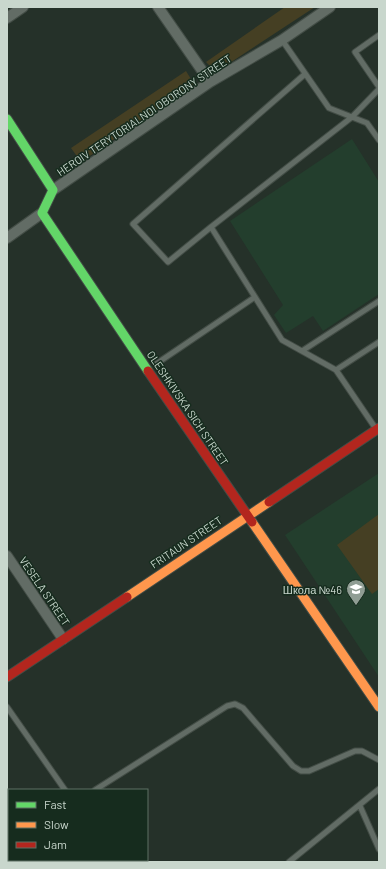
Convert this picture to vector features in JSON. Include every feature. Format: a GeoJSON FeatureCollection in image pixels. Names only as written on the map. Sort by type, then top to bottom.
{"type":"FeatureCollection","features":[{"type":"Feature","properties":{"kind":"street"},"geometry":{"type":"LineString","coordinates":[[7,18],[23,7]]}},
{"type":"Feature","properties":{"kind":"street"},"geometry":{"type":"LineString","coordinates":[[158,7],[210,82]]}},
{"type":"Feature","properties":{"kind":"street","name":"HEROIV TERYTORIALNOI OBORONY STREET"},"geometry":{"type":"LineString","coordinates":[[53,190],[210,82],[282,40],[330,7]]}},
{"type":"Feature","properties":{"kind":"street"},"geometry":{"type":"LineString","coordinates":[[7,119],[53,190],[42,214],[7,238]]}},
{"type":"Feature","properties":{"kind":"street","name":"OLESHKIVSKA SICH STREET"},"geometry":{"type":"LineString","coordinates":[[42,214],[379,707]]}},
{"type":"Feature","properties":{"kind":"street","name":"FRITAUN STREET"},"geometry":{"type":"LineString","coordinates":[[7,677],[378,429]]}},
{"type":"Feature","properties":{"kind":"street","name":"VESELA STREET"},"geometry":{"type":"LineString","coordinates":[[7,556],[63,639]]}},
{"type":"Feature","properties":{"kind":"lane"},"geometry":{"type":"LineString","coordinates":[[305,74],[133,224],[168,262],[352,117],[379,88],[355,52],[379,35]]}},
{"type":"Feature","properties":{"kind":"lane"},"geometry":{"type":"LineString","coordinates":[[282,40],[329,108],[367,123],[379,140]]}},
{"type":"Feature","properties":{"kind":"lane"},"geometry":{"type":"LineString","coordinates":[[211,228],[282,340],[336,370],[378,429]]}},
{"type":"Feature","properties":{"kind":"lane"},"geometry":{"type":"LineString","coordinates":[[156,364],[254,297]]}},
{"type":"Feature","properties":{"kind":"lane"},"geometry":{"type":"LineString","coordinates":[[302,352],[379,301]]}},
{"type":"Feature","properties":{"kind":"lane"},"geometry":{"type":"LineString","coordinates":[[336,370],[379,342]]}},
{"type":"Feature","properties":{"kind":"lane"},"geometry":{"type":"LineString","coordinates":[[97,789],[228,706],[235,704],[243,708],[293,766],[301,771],[309,771],[356,750],[362,751],[379,760]]}},
{"type":"Feature","properties":{"kind":"lane"},"geometry":{"type":"LineString","coordinates":[[7,707],[64,789]]}},
{"type":"Feature","properties":{"kind":"lane"},"geometry":{"type":"LineString","coordinates":[[289,862],[360,806],[379,789]]}},
{"type":"Feature","properties":{"kind":"lane"},"geometry":{"type":"LineString","coordinates":[[360,806],[379,849]]}},
{"type":"Feature","properties":{"kind":"shaded area"},"geometry":{"type":"Polygon","coordinates":[[[285,7],[315,7],[216,72],[206,62],[285,7]]]}},
{"type":"Feature","properties":{"kind":"shaded area"},"geometry":{"type":"Polygon","coordinates":[[[186,71],[194,84],[81,162],[71,148],[186,71]]]}},
{"type":"Feature","properties":{"kind":"shaded area"},"geometry":{"type":"Polygon","coordinates":[[[352,139],[379,182],[379,294],[323,331],[313,316],[286,333],[274,315],[283,305],[230,221],[352,139]]]}},
{"type":"Feature","properties":{"kind":"shaded area","name":"Школа №46"},"geometry":{"type":"Polygon","coordinates":[[[379,473],[379,677],[285,535],[379,473]]]}},
{"type":"Feature","properties":{"kind":"shaded area"},"geometry":{"type":"Polygon","coordinates":[[[379,514],[379,589],[372,594],[337,545],[379,514]]]}},
{"type":"Feature","properties":{"kind":"traffic: fast"},"geometry":{"type":"LineString","coordinates":[[7,119],[53,190],[42,213],[148,371]]}},
{"type":"Feature","properties":{"kind":"traffic: slow"},"geometry":{"type":"LineString","coordinates":[[127,597],[269,502]]}},
{"type":"Feature","properties":{"kind":"traffic: slow"},"geometry":{"type":"LineString","coordinates":[[252,522],[379,707]]}},
{"type":"Feature","properties":{"kind":"traffic: jam"},"geometry":{"type":"LineString","coordinates":[[148,371],[252,522]]}},
{"type":"Feature","properties":{"kind":"traffic: jam"},"geometry":{"type":"LineString","coordinates":[[269,502],[379,428]]}},
{"type":"Feature","properties":{"kind":"traffic: jam"},"geometry":{"type":"LineString","coordinates":[[7,677],[127,597]]}},
{"type":"Feature","properties":{"kind":"place","name":"Школа №46"},"geometry":{"type":"Point","coordinates":[356,606]}}]}
